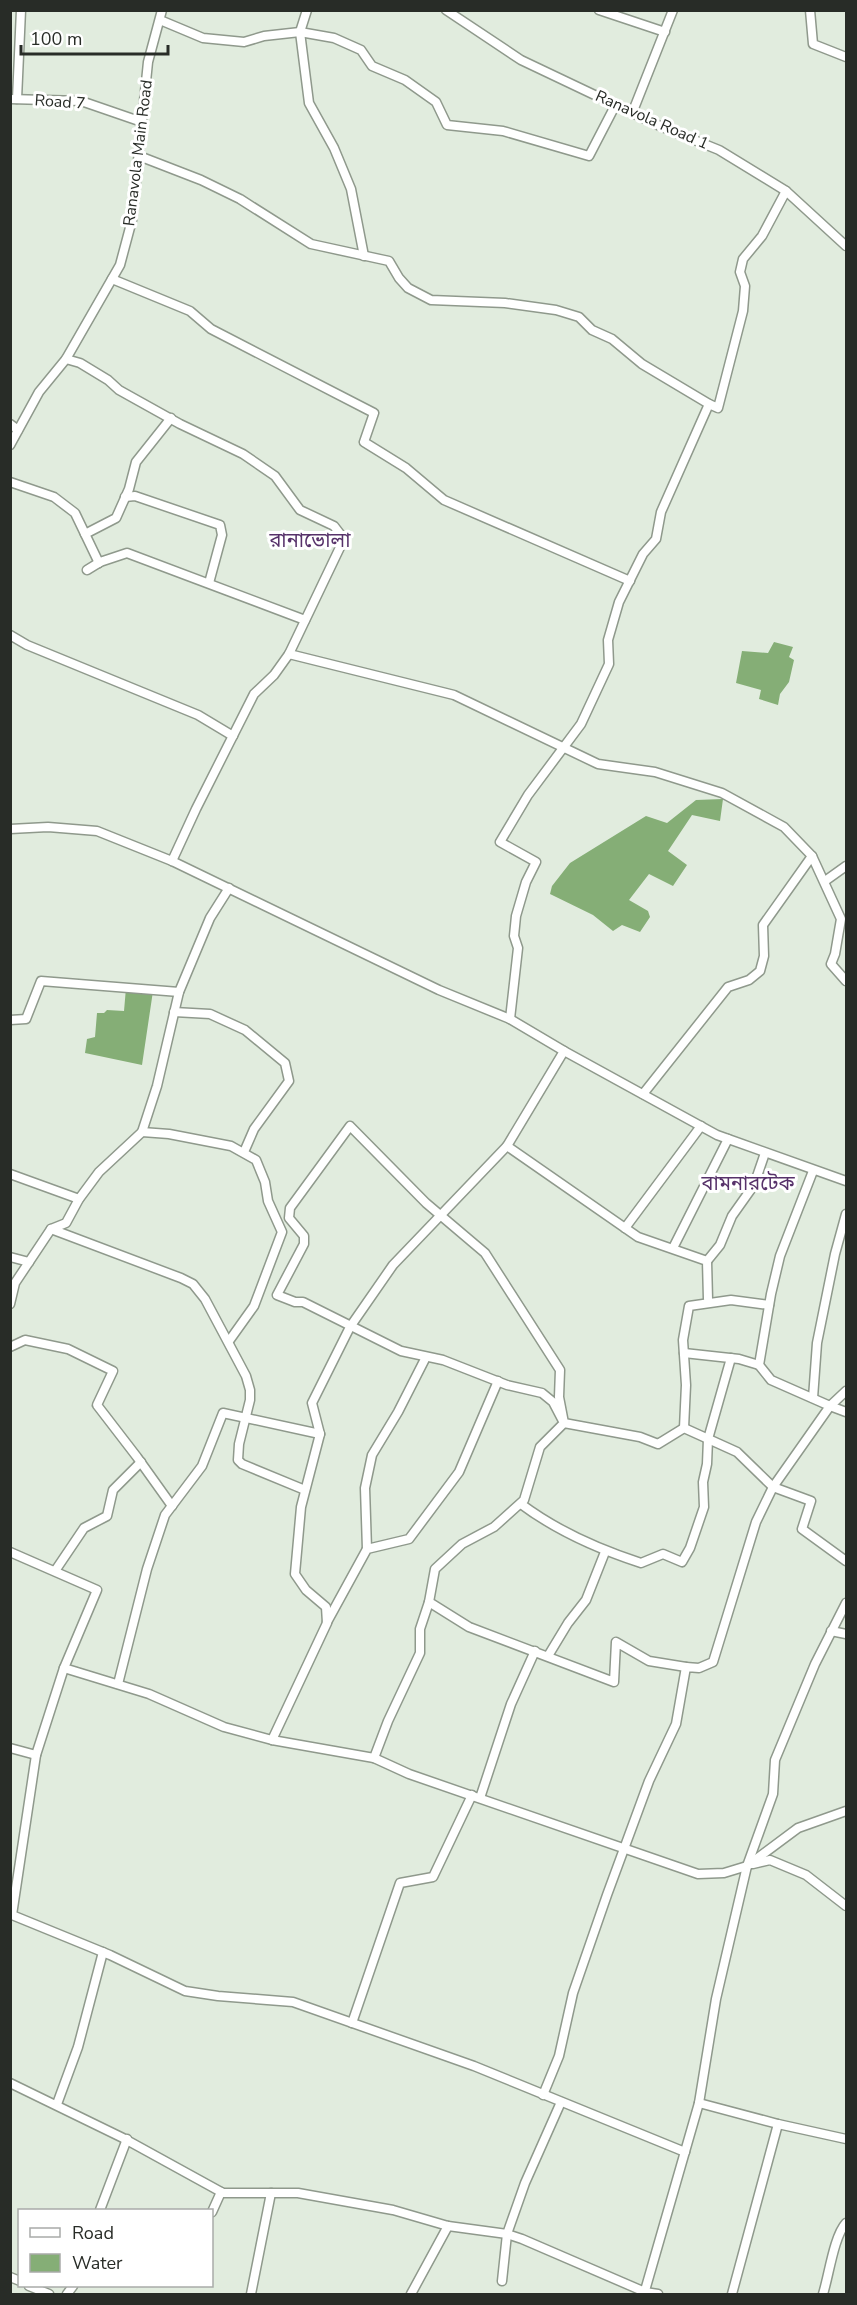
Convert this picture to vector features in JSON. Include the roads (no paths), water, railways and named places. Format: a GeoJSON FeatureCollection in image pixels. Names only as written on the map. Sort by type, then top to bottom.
{"type":"FeatureCollection","features":[{"type":"Feature","properties":{"kind":"street"},"geometry":{"type":"LineString","coordinates":[[14,99],[21,10]]}},
{"type":"Feature","properties":{"kind":"street","name":"Ranavola Main Road"},"geometry":{"type":"LineString","coordinates":[[10,445],[39,392],[66,358],[120,265],[132,220],[148,62],[162,10]]}},
{"type":"Feature","properties":{"kind":"street"},"geometry":{"type":"LineString","coordinates":[[307,10],[300,32],[309,103],[334,148],[351,189],[364,255]]}},
{"type":"Feature","properties":{"kind":"street","name":"Ranavola Road 1"},"geometry":{"type":"LineString","coordinates":[[446,10],[521,60],[633,111],[662,127],[719,150],[786,191],[846,246]]}},
{"type":"Feature","properties":{"kind":"street"},"geometry":{"type":"LineString","coordinates":[[600,10],[665,32]]}},
{"type":"Feature","properties":{"kind":"street"},"geometry":{"type":"LineString","coordinates":[[633,111],[673,10]]}},
{"type":"Feature","properties":{"kind":"street"},"geometry":{"type":"LineString","coordinates":[[810,10],[813,44],[846,57]]}},
{"type":"Feature","properties":{"kind":"street"},"geometry":{"type":"LineString","coordinates":[[160,20],[203,38],[244,42],[264,36],[300,32],[334,38],[361,50],[372,66],[405,80],[436,102],[447,125],[503,131],[589,156],[616,104]]}},
{"type":"Feature","properties":{"kind":"street","name":"Road 7"},"geometry":{"type":"LineString","coordinates":[[14,99],[89,103],[142,122]]}},
{"type":"Feature","properties":{"kind":"street"},"geometry":{"type":"LineString","coordinates":[[139,156],[201,180],[240,199],[311,244],[389,261],[408,288],[431,300],[505,303],[556,310],[579,317],[592,330],[612,339],[642,364],[718,408],[742,311],[746,286],[740,272],[743,259],[762,236],[786,191]]}},
{"type":"Feature","properties":{"kind":"street"},"geometry":{"type":"LineString","coordinates":[[112,279],[190,312],[211,329],[374,413],[364,442],[406,468],[444,500],[630,580]]}},
{"type":"Feature","properties":{"kind":"street"},"geometry":{"type":"LineString","coordinates":[[66,358],[80,363],[119,390],[243,454],[275,476],[300,510],[334,526],[344,539],[289,654],[274,675],[254,694],[195,809],[172,861]]}},
{"type":"Feature","properties":{"kind":"street"},"geometry":{"type":"LineString","coordinates":[[510,1018],[518,948],[514,936],[516,916],[526,882],[536,861],[500,842],[528,795],[581,724],[609,664],[608,640],[619,602],[643,554],[656,538],[661,512],[709,404]]}},
{"type":"Feature","properties":{"kind":"street"},"geometry":{"type":"LineString","coordinates":[[85,534],[116,518],[136,462],[171,418]]}},
{"type":"Feature","properties":{"kind":"street"},"geometry":{"type":"LineString","coordinates":[[10,424],[18,430]]}},
{"type":"Feature","properties":{"kind":"street"},"geometry":{"type":"LineString","coordinates":[[10,482],[54,497],[75,513],[99,562]]}},
{"type":"Feature","properties":{"kind":"street"},"geometry":{"type":"LineString","coordinates":[[125,497],[135,496],[220,525],[222,535],[209,583]]}},
{"type":"Feature","properties":{"kind":"street"},"geometry":{"type":"LineString","coordinates":[[87,570],[99,562],[127,553],[305,620]]}},
{"type":"Feature","properties":{"kind":"street"},"geometry":{"type":"LineString","coordinates":[[10,634],[27,645],[198,715],[233,736]]}},
{"type":"Feature","properties":{"kind":"street"},"geometry":{"type":"LineString","coordinates":[[289,654],[454,695],[598,764],[655,772],[722,793],[784,827],[812,856],[841,919],[836,954],[831,964],[846,981]]}},
{"type":"Feature","properties":{"kind":"street"},"geometry":{"type":"LineString","coordinates":[[10,829],[48,827],[97,831],[172,861],[439,990],[510,1018],[564,1051],[728,1139],[846,1181]]}},
{"type":"Feature","properties":{"kind":"street"},"geometry":{"type":"LineString","coordinates":[[643,1094],[728,987],[749,980],[760,971],[764,956],[763,926],[812,856]]}},
{"type":"Feature","properties":{"kind":"street"},"geometry":{"type":"LineString","coordinates":[[825,881],[846,866]]}},
{"type":"Feature","properties":{"kind":"street"},"geometry":{"type":"LineString","coordinates":[[10,1304],[15,1283],[51,1229],[66,1222],[79,1199],[99,1172],[142,1132],[157,1086],[179,992],[210,918],[230,888]]}},
{"type":"Feature","properties":{"kind":"street"},"geometry":{"type":"LineString","coordinates":[[10,1020],[26,1019],[41,981],[179,992]]}},
{"type":"Feature","properties":{"kind":"street"},"geometry":{"type":"LineString","coordinates":[[174,1012],[210,1014],[245,1030],[285,1063],[290,1081],[254,1129],[244,1152]]}},
{"type":"Feature","properties":{"kind":"street"},"geometry":{"type":"LineString","coordinates":[[327,1623],[326,1607],[306,1590],[295,1574],[301,1506],[320,1434],[312,1403],[350,1327],[393,1265],[507,1146],[564,1051]]}},
{"type":"Feature","properties":{"kind":"street"},"geometry":{"type":"LineString","coordinates":[[350,1126],[441,1216],[485,1253],[560,1370],[559,1397],[564,1423],[553,1402],[542,1393],[498,1381],[443,1360],[401,1351],[303,1302],[295,1302],[278,1296],[277,1293],[304,1244],[304,1236],[289,1218],[290,1208],[350,1126]]}},
{"type":"Feature","properties":{"kind":"street"},"geometry":{"type":"LineString","coordinates":[[625,1228],[701,1126]]}},
{"type":"Feature","properties":{"kind":"street"},"geometry":{"type":"LineString","coordinates":[[142,1132],[169,1134],[231,1146],[256,1160],[265,1182],[268,1201],[282,1232],[254,1306],[229,1341]]}},
{"type":"Feature","properties":{"kind":"street"},"geometry":{"type":"LineString","coordinates":[[673,1248],[728,1139]]}},
{"type":"Feature","properties":{"kind":"street"},"geometry":{"type":"LineString","coordinates":[[507,1146],[638,1237],[707,1261]]}},
{"type":"Feature","properties":{"kind":"street"},"geometry":{"type":"LineString","coordinates":[[708,1299],[707,1261],[720,1245],[732,1216],[754,1185],[765,1153]]}},
{"type":"Feature","properties":{"kind":"street"},"geometry":{"type":"LineString","coordinates":[[759,1365],[780,1256],[813,1171]]}},
{"type":"Feature","properties":{"kind":"street"},"geometry":{"type":"LineString","coordinates":[[10,1174],[79,1199]]}},
{"type":"Feature","properties":{"kind":"street"},"geometry":{"type":"LineString","coordinates":[[813,1398],[817,1343],[835,1254],[846,1215]]}},
{"type":"Feature","properties":{"kind":"street"},"geometry":{"type":"LineString","coordinates":[[51,1229],[131,1258],[193,1284],[205,1299],[229,1341],[250,1389],[246,1419],[239,1444],[238,1461],[305,1490]]}},
{"type":"Feature","properties":{"kind":"street"},"geometry":{"type":"LineString","coordinates":[[10,1257],[29,1262]]}},
{"type":"Feature","properties":{"kind":"street"},"geometry":{"type":"LineString","coordinates":[[684,1428],[686,1385],[683,1340],[689,1306],[731,1300],[769,1305]]}},
{"type":"Feature","properties":{"kind":"street"},"geometry":{"type":"LineString","coordinates":[[10,1347],[25,1340],[68,1350],[113,1371],[97,1405],[141,1462],[171,1506]]}},
{"type":"Feature","properties":{"kind":"street"},"geometry":{"type":"LineString","coordinates":[[684,1353],[731,1358],[759,1365],[771,1380],[846,1412]]}},
{"type":"Feature","properties":{"kind":"street"},"geometry":{"type":"LineString","coordinates":[[272,1740],[327,1623],[367,1549],[365,1488],[372,1455],[398,1412],[426,1357]]}},
{"type":"Feature","properties":{"kind":"street"},"geometry":{"type":"LineString","coordinates":[[521,1504],[545,1522],[605,1552],[641,1563],[663,1554],[682,1562],[690,1548],[704,1507],[703,1482],[707,1464],[708,1439],[731,1358]]}},
{"type":"Feature","properties":{"kind":"street"},"geometry":{"type":"LineString","coordinates":[[367,1549],[409,1539],[459,1472],[498,1381]]}},
{"type":"Feature","properties":{"kind":"street"},"geometry":{"type":"LineString","coordinates":[[429,1602],[469,1627],[614,1682],[616,1642],[649,1661],[699,1668],[713,1662],[756,1522],[773,1487],[830,1406],[846,1391]]}},
{"type":"Feature","properties":{"kind":"street"},"geometry":{"type":"LineString","coordinates":[[118,1684],[147,1569],[165,1515],[202,1466],[223,1413],[320,1434]]}},
{"type":"Feature","properties":{"kind":"street"},"geometry":{"type":"LineString","coordinates":[[564,1423],[640,1437],[658,1444],[684,1428]]}},
{"type":"Feature","properties":{"kind":"street"},"geometry":{"type":"LineString","coordinates":[[374,1758],[388,1721],[420,1653],[420,1629],[429,1602],[435,1569],[462,1544],[494,1527],[521,1504],[540,1447],[564,1423]]}},
{"type":"Feature","properties":{"kind":"street"},"geometry":{"type":"LineString","coordinates":[[684,1428],[737,1452],[773,1487],[812,1501],[802,1529],[846,1561]]}},
{"type":"Feature","properties":{"kind":"street"},"geometry":{"type":"LineString","coordinates":[[55,1571],[84,1528],[107,1516],[113,1490],[141,1462]]}},
{"type":"Feature","properties":{"kind":"street"},"geometry":{"type":"LineString","coordinates":[[10,1552],[97,1590],[64,1668],[36,1755],[12,1915],[103,1952],[185,1991],[293,2002],[474,2066],[685,2152]]}},
{"type":"Feature","properties":{"kind":"street"},"geometry":{"type":"LineString","coordinates":[[548,1656],[586,1600],[605,1552]]}},
{"type":"Feature","properties":{"kind":"street"},"geometry":{"type":"LineString","coordinates":[[644,2293],[699,2103],[716,1999],[747,1866],[773,1794],[775,1760],[815,1664],[846,1603]]}},
{"type":"Feature","properties":{"kind":"street"},"geometry":{"type":"LineString","coordinates":[[831,1631],[846,1634]]}},
{"type":"Feature","properties":{"kind":"street"},"geometry":{"type":"LineString","coordinates":[[352,2024],[400,1883],[433,1877],[476,1797],[512,1704],[536,1651]]}},
{"type":"Feature","properties":{"kind":"street"},"geometry":{"type":"LineString","coordinates":[[543,2095],[559,2056],[573,1994],[624,1848],[649,1782],[676,1724],[686,1667]]}},
{"type":"Feature","properties":{"kind":"street"},"geometry":{"type":"LineString","coordinates":[[64,1668],[149,1694],[224,1727],[272,1740],[374,1758],[410,1774],[698,1874],[724,1873],[770,1860],[806,1875],[846,1906]]}},
{"type":"Feature","properties":{"kind":"street"},"geometry":{"type":"LineString","coordinates":[[10,1748],[36,1755]]}},
{"type":"Feature","properties":{"kind":"street"},"geometry":{"type":"LineString","coordinates":[[747,1866],[798,1828],[846,1811]]}},
{"type":"Feature","properties":{"kind":"street"},"geometry":{"type":"LineString","coordinates":[[57,2104],[78,2047],[103,1952]]}},
{"type":"Feature","properties":{"kind":"street"},"geometry":{"type":"LineString","coordinates":[[10,2083],[127,2139],[222,2192],[298,2193],[393,2210],[448,2226],[507,2234],[644,2293],[658,2295]]}},
{"type":"Feature","properties":{"kind":"street"},"geometry":{"type":"LineString","coordinates":[[502,2281],[507,2234],[525,2183],[561,2102]]}},
{"type":"Feature","properties":{"kind":"street"},"geometry":{"type":"LineString","coordinates":[[699,2103],[846,2139]]}},
{"type":"Feature","properties":{"kind":"street"},"geometry":{"type":"LineString","coordinates":[[732,2295],[778,2124]]}},
{"type":"Feature","properties":{"kind":"street"},"geometry":{"type":"LineString","coordinates":[[101,2209],[127,2139]]}},
{"type":"Feature","properties":{"kind":"street"},"geometry":{"type":"LineString","coordinates":[[213,2210],[222,2192]]}},
{"type":"Feature","properties":{"kind":"street"},"geometry":{"type":"LineString","coordinates":[[251,2295],[271,2193]]}},
{"type":"Feature","properties":{"kind":"street"},"geometry":{"type":"LineString","coordinates":[[823,2295],[837,2237],[846,2223]]}},
{"type":"Feature","properties":{"kind":"street"},"geometry":{"type":"LineString","coordinates":[[411,2295],[448,2226]]}},
{"type":"Feature","properties":{"kind":"street"},"geometry":{"type":"LineString","coordinates":[[31,2287],[49,2295]]}},
{"type":"Feature","properties":{"kind":"water"},"geometry":{"type":"Polygon","coordinates":[[[774,642],[793,647],[789,657],[794,660],[789,682],[780,694],[778,705],[759,699],[761,690],[736,683],[742,651],[768,653],[774,642]]]}},
{"type":"Feature","properties":{"kind":"water"},"geometry":{"type":"Polygon","coordinates":[[[723,799],[720,821],[692,815],[668,851],[687,865],[673,886],[649,874],[629,900],[648,911],[650,917],[640,932],[622,925],[613,931],[593,915],[550,894],[552,886],[570,863],[646,816],[667,823],[696,800],[723,799]]]}},
{"type":"Feature","properties":{"kind":"water"},"geometry":{"type":"Polygon","coordinates":[[[126,988],[153,991],[142,1065],[85,1053],[87,1039],[95,1037],[97,1013],[104,1013],[107,1010],[124,1011],[126,988]]]}},
{"type":"Feature","properties":{"kind":"district","name":"রানাভোলা"},"geometry":{"type":"Point","coordinates":[310,540]}},
{"type":"Feature","properties":{"kind":"district","name":"বামনারটেক"},"geometry":{"type":"Point","coordinates":[748,1183]}}]}
